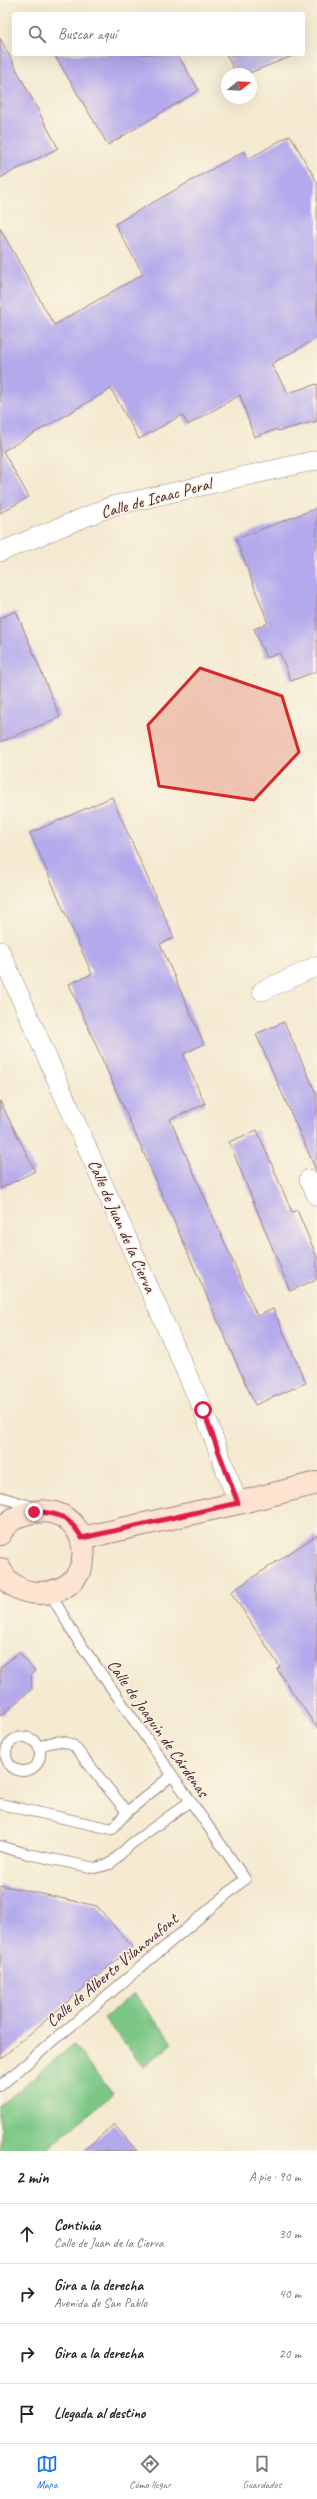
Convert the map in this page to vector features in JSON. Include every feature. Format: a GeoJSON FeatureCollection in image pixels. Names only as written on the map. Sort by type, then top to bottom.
{"type":"FeatureCollection","features":[{"type":"Feature","properties":{"kind":"street","name":"Calle de Isaac Peral"},"geometry":{"type":"LineString","coordinates":[[0,552],[112,506],[317,460]]}},
{"type":"Feature","properties":{"kind":"street","name":"Calle de Juan de la Cierva"},"geometry":{"type":"LineString","coordinates":[[0,951],[203,1410],[238,1503]]}},
{"type":"Feature","properties":{"kind":"street"},"geometry":{"type":"LineString","coordinates":[[262,992],[317,966]]}},
{"type":"Feature","properties":{"kind":"street"},"geometry":{"type":"LineString","coordinates":[[309,1178],[317,1196]]}},
{"type":"Feature","properties":{"kind":"street"},"geometry":{"type":"LineString","coordinates":[[82,1538],[238,1503],[317,1483]]}},
{"type":"Feature","properties":{"kind":"street"},"geometry":{"type":"LineString","coordinates":[[0,1534],[10,1520],[21,1515],[52,1512],[64,1516],[75,1525],[82,1538],[84,1551],[83,1564],[76,1577],[66,1586],[50,1593],[32,1593],[19,1589],[2,1576]]}},
{"type":"Feature","properties":{"kind":"lane"},"geometry":{"type":"LineString","coordinates":[[0,1497],[52,1512]]}},
{"type":"Feature","properties":{"kind":"lane"},"geometry":{"type":"LineString","coordinates":[[0,1519],[21,1515]]}},
{"type":"Feature","properties":{"kind":"lane","name":"Calle de Joaquín de Cárdenas"},"geometry":{"type":"LineString","coordinates":[[50,1593],[74,1636],[189,1802],[245,1879]]}},
{"type":"Feature","properties":{"kind":"lane"},"geometry":{"type":"LineString","coordinates":[[39,1747],[50,1742],[64,1741],[74,1746],[127,1812]]}},
{"type":"Feature","properties":{"kind":"lane"},"geometry":{"type":"LineString","coordinates":[[0,1804],[112,1829],[127,1812],[171,1776]]}},
{"type":"Feature","properties":{"kind":"lane"},"geometry":{"type":"LineString","coordinates":[[0,1846],[28,1854],[94,1868],[110,1864],[131,1844],[189,1802]]}},
{"type":"Feature","properties":{"kind":"lane","name":"Calle de Alberto Vilanovafont"},"geometry":{"type":"LineString","coordinates":[[0,2086],[245,1879]]}},
{"type":"Feature","properties":{"kind":"highlighted area"},"geometry":{"type":"Polygon","coordinates":[[[200,668],[282,696],[299,752],[254,800],[159,786],[148,725],[200,668]]]}},
{"type":"Feature","properties":{"kind":"green space"},"geometry":{"type":"Polygon","coordinates":[[[134,1994],[173,2043],[144,2067],[104,2018],[134,1994]]]}},
{"type":"Feature","properties":{"kind":"green space"},"geometry":{"type":"Polygon","coordinates":[[[73,2044],[113,2094],[44,2151],[0,2151],[0,2106],[73,2044]]]}},
{"type":"Feature","properties":{"kind":"building"},"geometry":{"type":"Polygon","coordinates":[[[0,38],[58,148],[0,178],[0,38]]]}},
{"type":"Feature","properties":{"kind":"building"},"geometry":{"type":"Polygon","coordinates":[[[55,56],[178,56],[199,90],[108,145],[55,56]]]}},
{"type":"Feature","properties":{"kind":"building"},"geometry":{"type":"Polygon","coordinates":[[[227,56],[292,56],[257,70],[257,68],[233,68],[227,56]]]}},
{"type":"Feature","properties":{"kind":"building"},"geometry":{"type":"Polygon","coordinates":[[[290,135],[317,182],[317,338],[271,364],[288,393],[317,384],[317,421],[278,431],[277,429],[254,437],[240,395],[188,425],[182,415],[139,439],[111,389],[3,451],[29,497],[0,513],[0,228],[54,325],[143,274],[115,224],[244,151],[248,159],[290,135]]]}},
{"type":"Feature","properties":{"kind":"building"},"geometry":{"type":"Polygon","coordinates":[[[317,508],[317,671],[291,681],[280,653],[266,658],[254,629],[268,623],[236,539],[317,508]]]}},
{"type":"Feature","properties":{"kind":"building"},"geometry":{"type":"Polygon","coordinates":[[[16,611],[60,717],[0,742],[0,618],[16,611]]]}},
{"type":"Feature","properties":{"kind":"building"},"geometry":{"type":"Polygon","coordinates":[[[112,797],[174,938],[160,944],[204,1044],[183,1054],[205,1104],[170,1119],[257,1316],[273,1309],[306,1383],[255,1405],[69,984],[92,974],[30,833],[112,797]]]}},
{"type":"Feature","properties":{"kind":"building"},"geometry":{"type":"Polygon","coordinates":[[[284,1022],[317,1095],[317,1172],[256,1034],[284,1022]]]}},
{"type":"Feature","properties":{"kind":"building"},"geometry":{"type":"Polygon","coordinates":[[[0,1101],[35,1171],[0,1189],[0,1101]]]}},
{"type":"Feature","properties":{"kind":"building"},"geometry":{"type":"Polygon","coordinates":[[[257,1130],[292,1212],[297,1210],[317,1257],[317,1279],[290,1291],[229,1142],[257,1130]]]}},
{"type":"Feature","properties":{"kind":"building"},"geometry":{"type":"Polygon","coordinates":[[[317,1535],[317,1728],[277,1669],[280,1667],[231,1592],[317,1535]]]}},
{"type":"Feature","properties":{"kind":"building"},"geometry":{"type":"Polygon","coordinates":[[[19,1652],[35,1671],[31,1675],[32,1689],[0,1716],[0,1668],[19,1652]]]}},
{"type":"Feature","properties":{"kind":"building"},"geometry":{"type":"Polygon","coordinates":[[[0,1885],[97,1906],[132,1947],[0,2059],[0,1885]]]}},
{"type":"Feature","properties":{"kind":"building"},"geometry":{"type":"Polygon","coordinates":[[[114,2124],[137,2151],[83,2151],[114,2124]]]}},
{"type":"Feature","properties":{"kind":"route"},"geometry":{"type":"LineString","coordinates":[[34,1512],[52,1512],[64,1516],[75,1525],[82,1538],[238,1503],[203,1410]]}}]}
